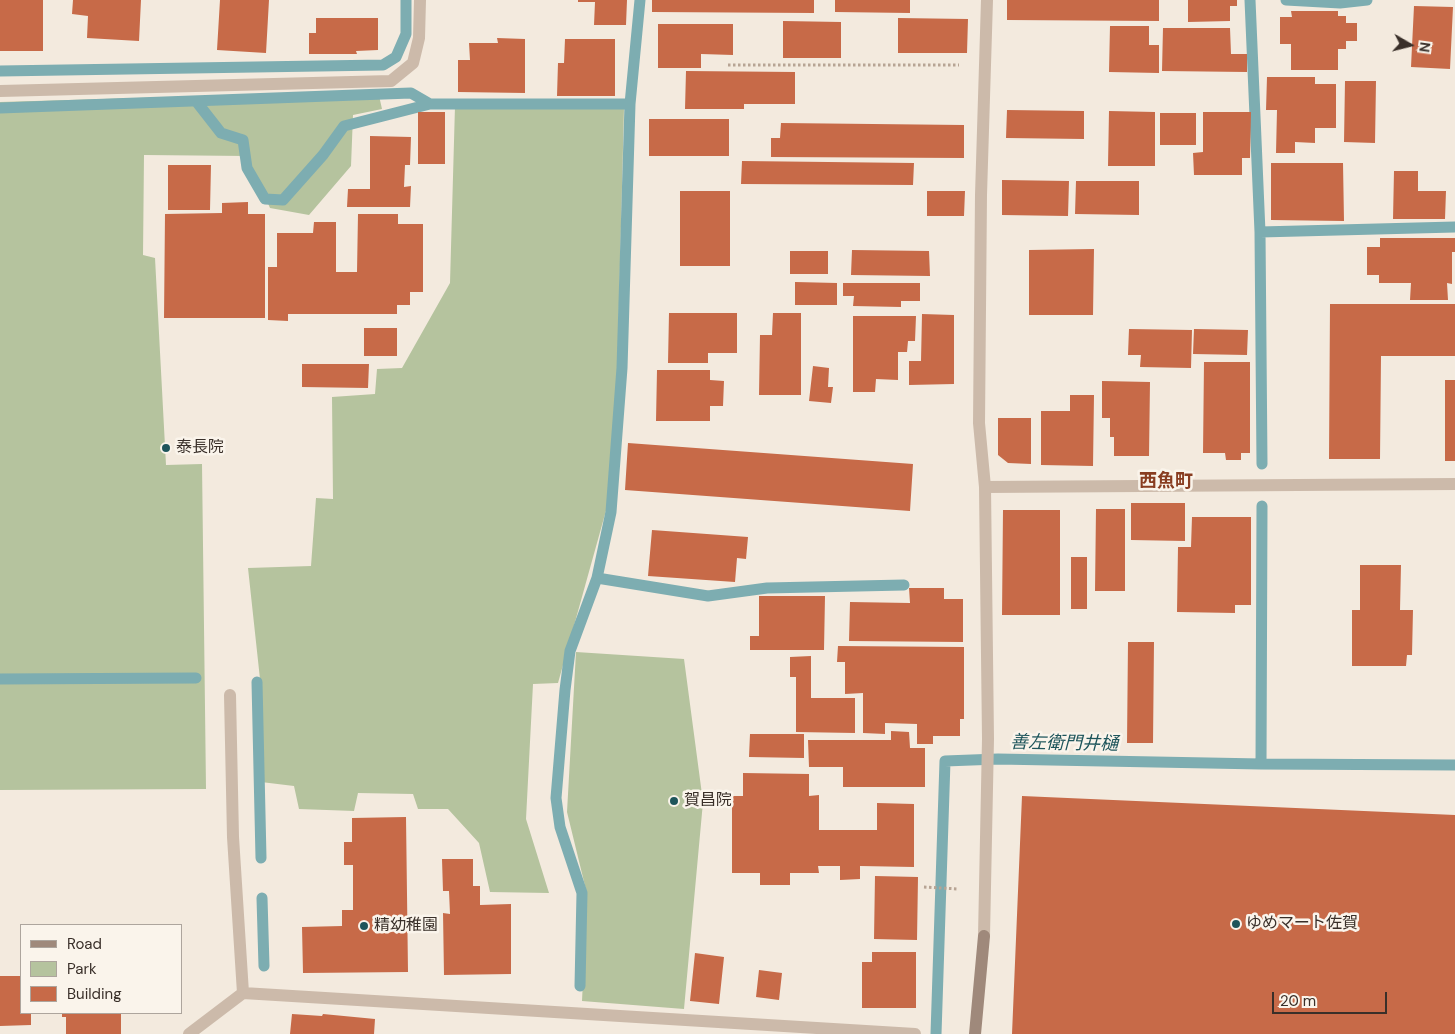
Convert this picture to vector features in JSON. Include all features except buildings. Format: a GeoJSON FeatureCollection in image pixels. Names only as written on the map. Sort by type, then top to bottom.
{"type":"FeatureCollection","features":[{"type":"Feature","properties":{"kind":"street"},"geometry":{"type":"LineString","coordinates":[[0,91],[391,82],[412,63],[419,38],[420,0]]}},
{"type":"Feature","properties":{"kind":"street"},"geometry":{"type":"LineString","coordinates":[[975,1034],[984,936],[988,774],[985,487],[979,413],[981,195],[987,0]]}},
{"type":"Feature","properties":{"kind":"street"},"geometry":{"type":"LineString","coordinates":[[985,487],[1455,484]]}},
{"type":"Feature","properties":{"kind":"street"},"geometry":{"type":"LineString","coordinates":[[230,695],[233,837],[243,993]]}},
{"type":"Feature","properties":{"kind":"street"},"geometry":{"type":"LineString","coordinates":[[189,1034],[243,993],[915,1034]]}},
{"type":"Feature","properties":{"kind":"path"},"geometry":{"type":"LineString","coordinates":[[728,65],[985,65]]}},
{"type":"Feature","properties":{"kind":"path"},"geometry":{"type":"LineString","coordinates":[[924,887],[961,889]]}},
{"type":"Feature","properties":{"kind":"green space"},"geometry":{"type":"Polygon","coordinates":[[[378,91],[382,109],[353,115],[351,166],[309,215],[270,208],[247,156],[144,155],[143,255],[155,258],[166,465],[202,464],[206,789],[0,790],[0,102],[378,91]]]}},
{"type":"Feature","properties":{"kind":"green space"},"geometry":{"type":"Polygon","coordinates":[[[455,106],[624,108],[617,383],[607,507],[558,683],[533,684],[526,819],[549,893],[490,892],[479,843],[448,809],[418,809],[413,794],[358,793],[354,811],[299,809],[294,786],[261,782],[260,679],[248,568],[311,566],[316,498],[333,499],[332,397],[375,394],[377,369],[402,368],[450,283],[455,106]]]}},
{"type":"Feature","properties":{"kind":"green space"},"geometry":{"type":"Polygon","coordinates":[[[576,652],[684,659],[703,802],[684,1009],[582,1001],[587,894],[567,812],[576,652]]]}},
{"type":"Feature","properties":{"kind":"waterway"},"geometry":{"type":"LineString","coordinates":[[0,71],[383,65],[396,57],[406,34],[406,0]]}},
{"type":"Feature","properties":{"kind":"waterway"},"geometry":{"type":"LineString","coordinates":[[630,104],[640,0]]}},
{"type":"Feature","properties":{"kind":"waterway"},"geometry":{"type":"LineString","coordinates":[[1250,0],[1260,232],[1262,464]]}},
{"type":"Feature","properties":{"kind":"waterway"},"geometry":{"type":"LineString","coordinates":[[1286,0],[1340,3],[1367,0]]}},
{"type":"Feature","properties":{"kind":"waterway"},"geometry":{"type":"LineString","coordinates":[[0,108],[411,93],[430,104],[630,104],[622,368],[611,512],[597,578],[570,651],[556,798],[560,827],[582,893],[580,986]]}},
{"type":"Feature","properties":{"kind":"waterway"},"geometry":{"type":"LineString","coordinates":[[196,101],[221,133],[243,140],[247,168],[265,199],[283,200],[323,155],[344,126],[430,104]]}},
{"type":"Feature","properties":{"kind":"waterway"},"geometry":{"type":"LineString","coordinates":[[1260,232],[1455,227]]}},
{"type":"Feature","properties":{"kind":"waterway"},"geometry":{"type":"LineString","coordinates":[[1261,764],[1262,506]]}},
{"type":"Feature","properties":{"kind":"waterway"},"geometry":{"type":"LineString","coordinates":[[597,578],[708,596],[767,588],[904,585]]}},
{"type":"Feature","properties":{"kind":"waterway"},"geometry":{"type":"LineString","coordinates":[[0,679],[196,678]]}},
{"type":"Feature","properties":{"kind":"waterway"},"geometry":{"type":"LineString","coordinates":[[257,682],[261,858]]}},
{"type":"Feature","properties":{"kind":"waterway","name":"善左衛門井樋"},"geometry":{"type":"LineString","coordinates":[[936,1034],[945,761],[998,759],[1261,764],[1455,765]]}},
{"type":"Feature","properties":{"kind":"waterway"},"geometry":{"type":"LineString","coordinates":[[262,898],[264,966]]}},
{"type":"Feature","properties":{"kind":"place","name":"泰長院"},"geometry":{"type":"Point","coordinates":[166,448]}},
{"type":"Feature","properties":{"kind":"place","name":"賀昌院"},"geometry":{"type":"Point","coordinates":[674,801]}},
{"type":"Feature","properties":{"kind":"place","name":"ゆめマート佐賀"},"geometry":{"type":"Point","coordinates":[1236,924]}},
{"type":"Feature","properties":{"kind":"place","name":"精幼稚園"},"geometry":{"type":"Point","coordinates":[364,926]}},
{"type":"Feature","properties":{"kind":"district","name":"西魚町"},"geometry":{"type":"Point","coordinates":[1166,482]}}]}
